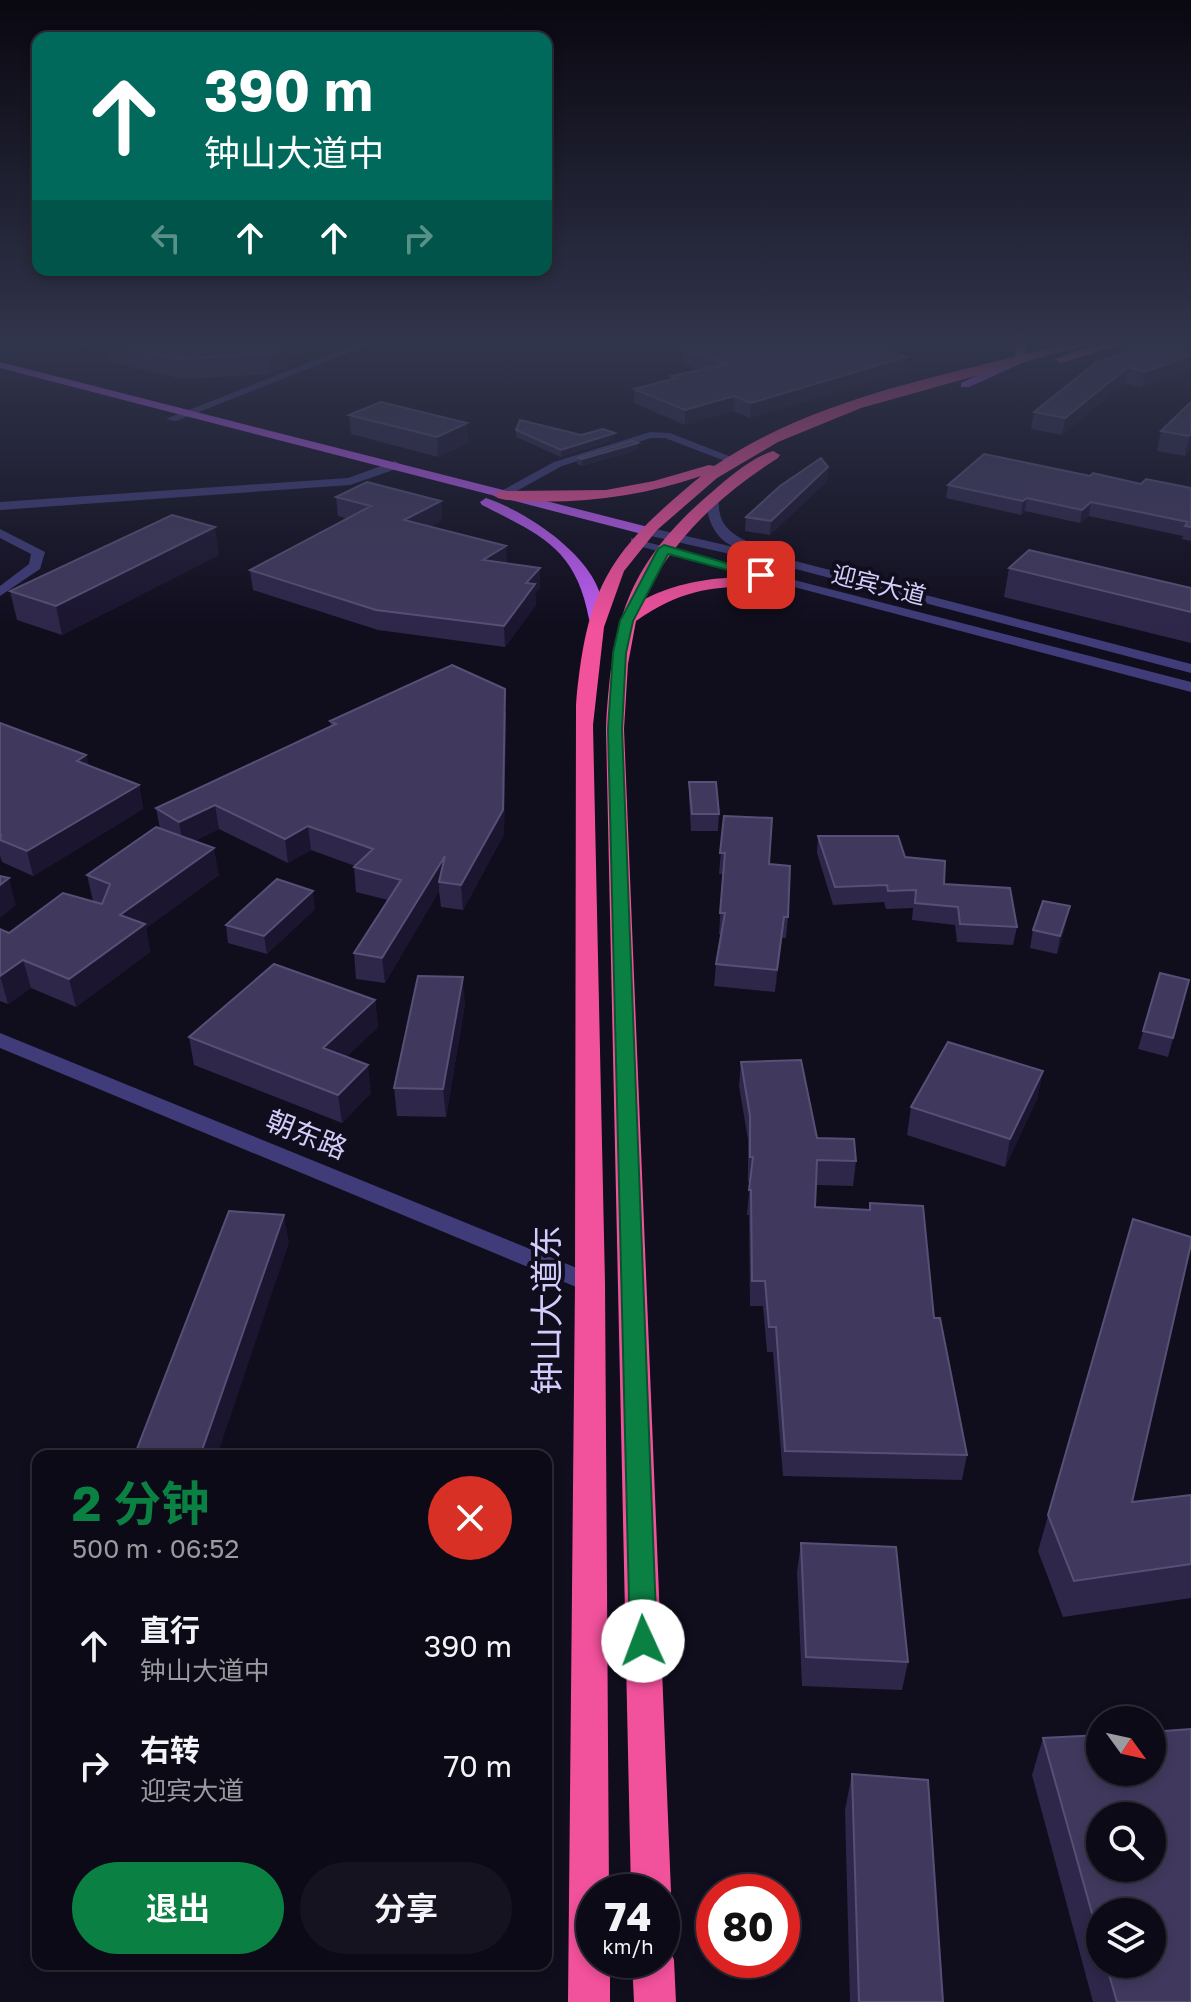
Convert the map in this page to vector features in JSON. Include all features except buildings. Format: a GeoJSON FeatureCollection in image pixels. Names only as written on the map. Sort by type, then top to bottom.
{"type":"FeatureCollection","features":[{"type":"Feature","properties":{"kind":"highway"},"geometry":{"type":"LineString","coordinates":[[493,498],[580,498],[660,486],[779,439]]}},
{"type":"Feature","properties":{"kind":"highway"},"geometry":{"type":"LineString","coordinates":[[650,1874],[615,729],[619,653],[627,621],[664,549],[713,497],[755,465],[803,439]]}},
{"type":"Feature","properties":{"kind":"highway","name":"钟山大道东"},"geometry":{"type":"LineString","coordinates":[[589,2002],[590,1283],[584,725],[590,651],[596,619],[616,572],[641,536],[733,460]]}},
{"type":"Feature","properties":{"kind":"highway"},"geometry":{"type":"LineString","coordinates":[[627,621],[646,603],[664,593],[691,585],[786,582]]}},
{"type":"Feature","properties":{"kind":"highway"},"geometry":{"type":"LineString","coordinates":[[654,1978],[655,2002]]}},
{"type":"Feature","properties":{"kind":"main road","name":"迎宾大道"},"geometry":{"type":"LineString","coordinates":[[252,439],[641,536]]}},
{"type":"Feature","properties":{"kind":"main road","name":"迎宾大道"},"geometry":{"type":"LineString","coordinates":[[298,439],[395,465],[493,498]]}},
{"type":"Feature","properties":{"kind":"main road"},"geometry":{"type":"LineString","coordinates":[[493,498],[544,532],[574,557],[593,590],[596,619]]}},
{"type":"Feature","properties":{"kind":"street"},"geometry":{"type":"LineString","coordinates":[[493,498],[558,464],[636,439]]}},
{"type":"Feature","properties":{"kind":"street"},"geometry":{"type":"LineString","coordinates":[[678,439],[733,460]]}},
{"type":"Feature","properties":{"kind":"street"},"geometry":{"type":"LineString","coordinates":[[0,506],[350,481],[395,465]]}},
{"type":"Feature","properties":{"kind":"street"},"geometry":{"type":"LineString","coordinates":[[713,497],[710,514],[724,535],[794,565]]}},
{"type":"Feature","properties":{"kind":"street"},"geometry":{"type":"LineString","coordinates":[[0,533],[38,552],[35,566],[0,592]]}},
{"type":"Feature","properties":{"kind":"street","name":"迎宾大道"},"geometry":{"type":"LineString","coordinates":[[641,536],[676,537],[794,565],[1191,669]]}},
{"type":"Feature","properties":{"kind":"street","name":"迎宾大道"},"geometry":{"type":"LineString","coordinates":[[641,536],[664,549],[1191,687]]}},
{"type":"Feature","properties":{"kind":"street","name":"朝东路"},"geometry":{"type":"LineString","coordinates":[[0,1040],[590,1283]]}},
{"type":"Feature","properties":{"kind":"route"},"geometry":{"type":"LineString","coordinates":[[643,1641],[615,729],[619,653],[627,621],[664,549],[761,575]]}}]}
